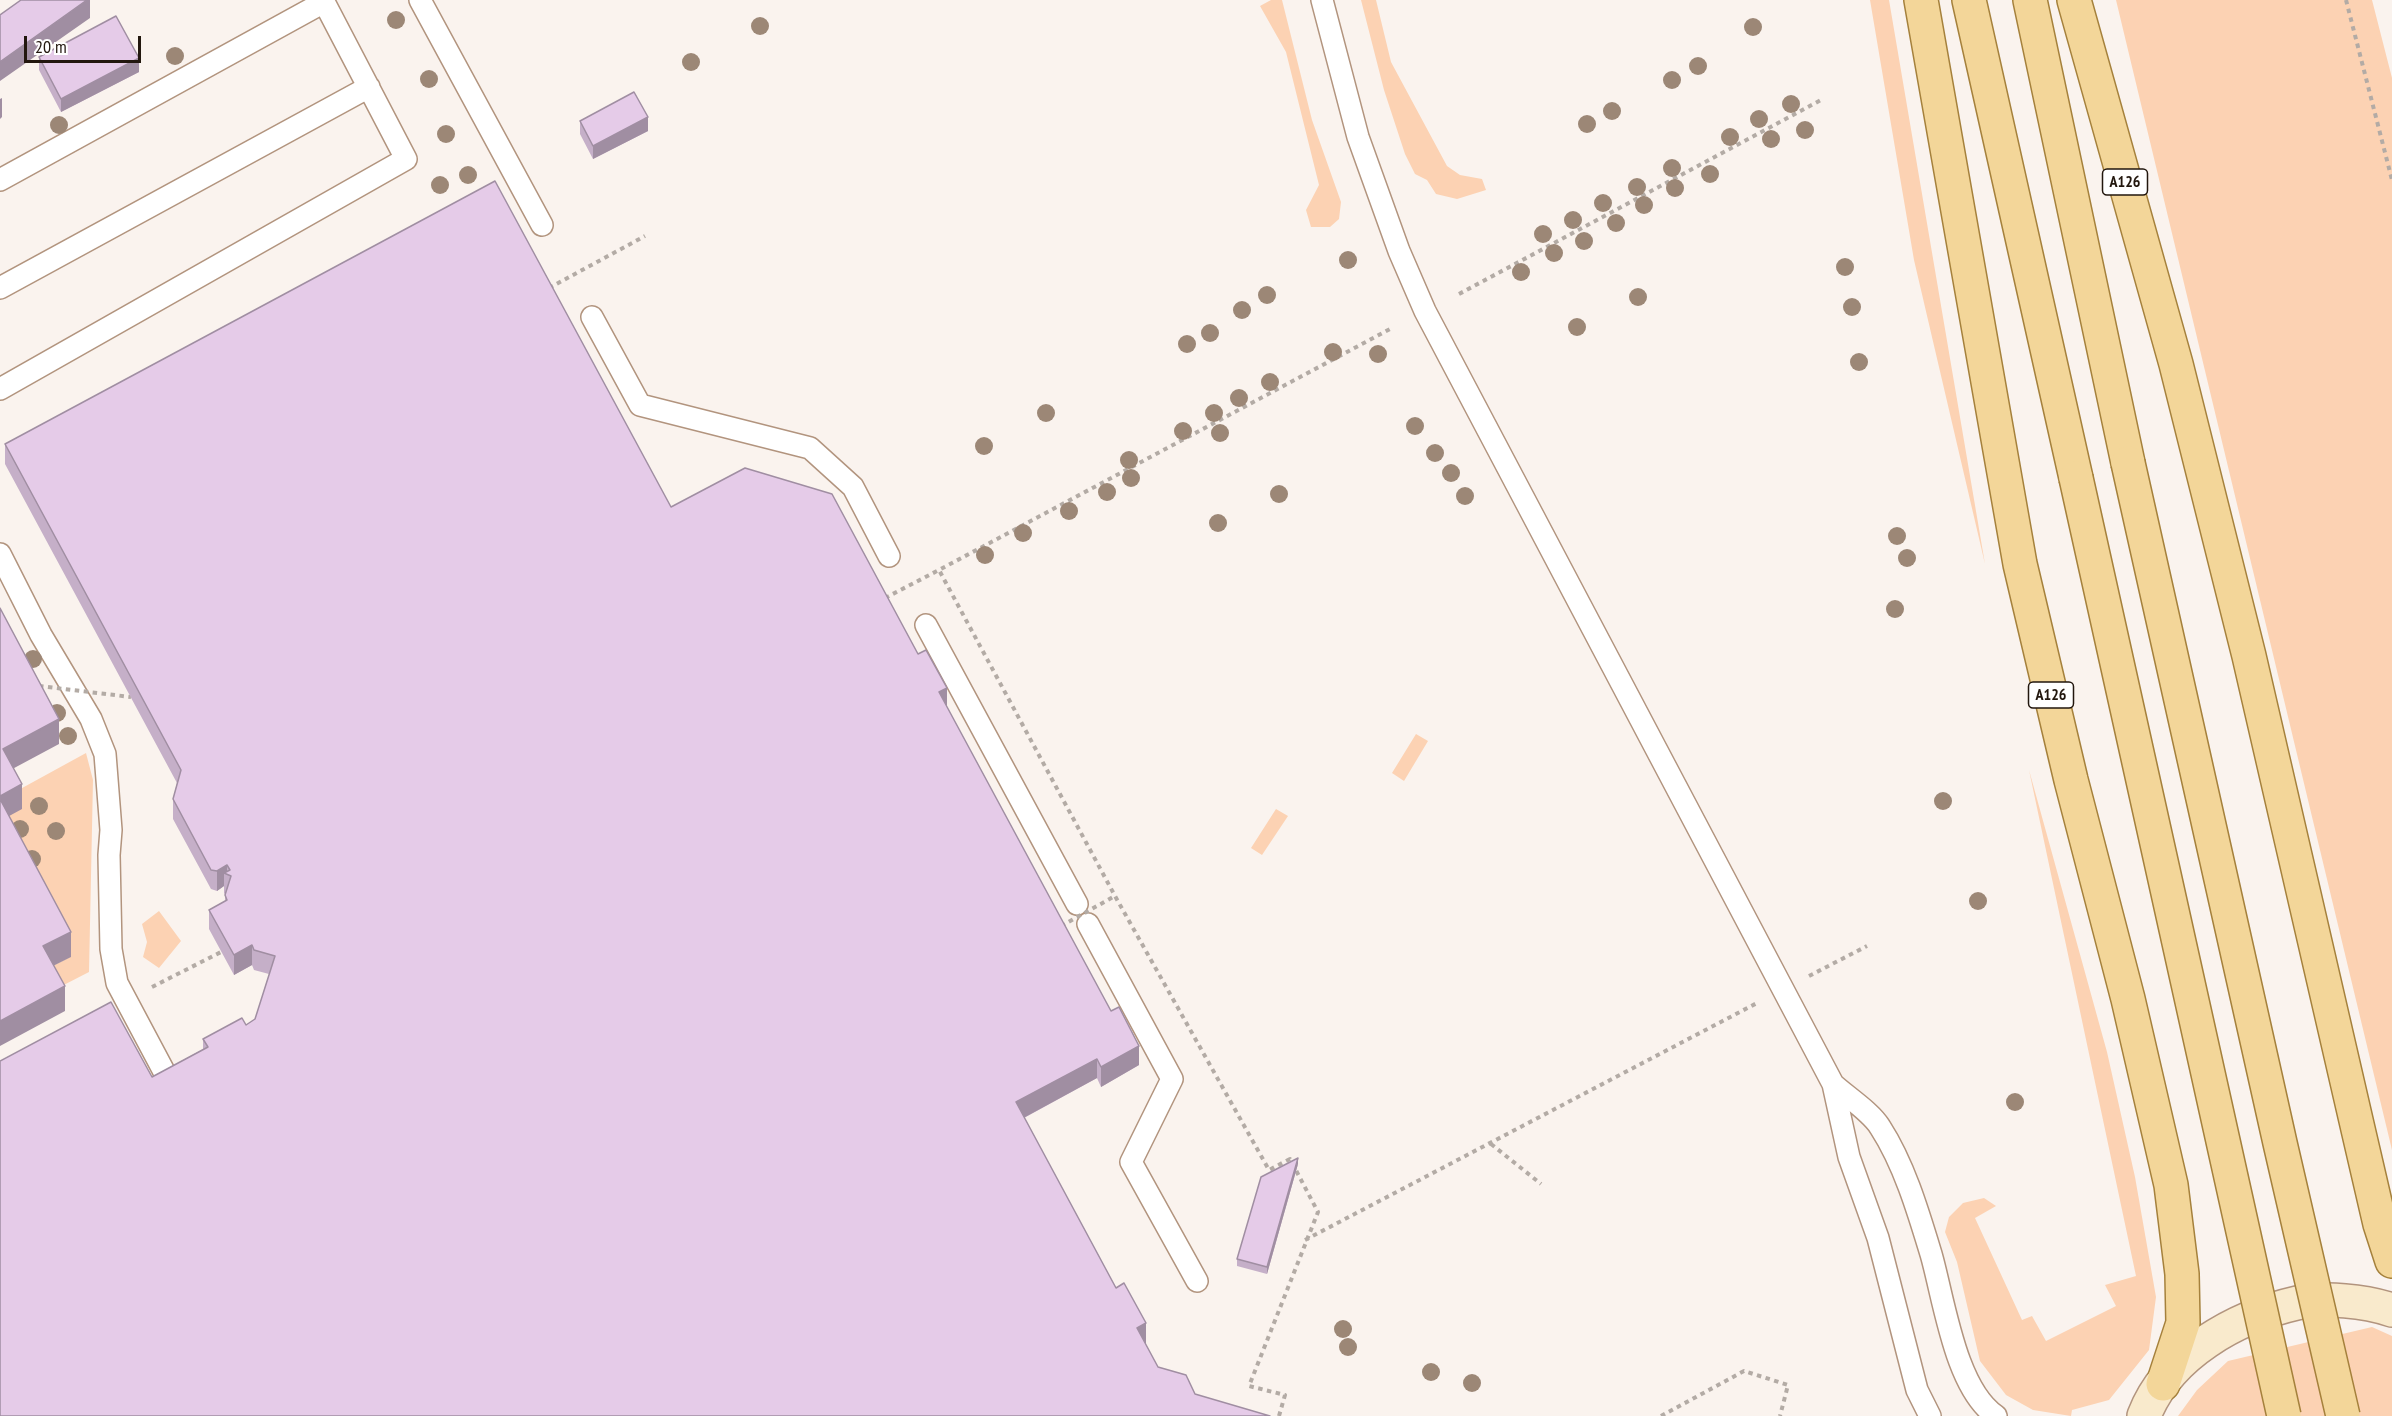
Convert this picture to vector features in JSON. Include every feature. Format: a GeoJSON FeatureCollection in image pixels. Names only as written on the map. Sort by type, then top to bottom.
{"type":"FeatureCollection","features":[{"type":"Feature","properties":{"kind":"main road","name":"A126"},"geometry":{"type":"LineString","coordinates":[[1921,0],[2020,564],[2071,780],[2128,999],[2170,1185],[2182,1274],[2183,1323],[2163,1384]]}},
{"type":"Feature","properties":{"kind":"main road"},"geometry":{"type":"LineString","coordinates":[[1969,0],[2284,1416]]}},
{"type":"Feature","properties":{"kind":"main road"},"geometry":{"type":"LineString","coordinates":[[2030,0],[2128,463],[2343,1416]]}},
{"type":"Feature","properties":{"kind":"main road","name":"A126"},"geometry":{"type":"LineString","coordinates":[[2073,0],[2182,386],[2249,656],[2380,1224],[2392,1261]]}},
{"type":"Feature","properties":{"kind":"main road"},"geometry":{"type":"LineString","coordinates":[[2144,1416],[2163,1384],[2194,1349],[2245,1320],[2299,1303],[2347,1300],[2392,1310]]}},
{"type":"Feature","properties":{"kind":"lane"},"geometry":{"type":"LineString","coordinates":[[420,0],[542,225]]}},
{"type":"Feature","properties":{"kind":"lane"},"geometry":{"type":"LineString","coordinates":[[1322,0],[1358,137],[1399,251],[1425,311],[1833,1084],[1849,1157],[1878,1238],[1917,1390],[1930,1416]]}},
{"type":"Feature","properties":{"kind":"lane"},"geometry":{"type":"LineString","coordinates":[[0,180],[323,1],[406,159],[0,389]]}},
{"type":"Feature","properties":{"kind":"lane"},"geometry":{"type":"LineString","coordinates":[[0,288],[369,87]]}},
{"type":"Feature","properties":{"kind":"lane"},"geometry":{"type":"LineString","coordinates":[[592,317],[640,405],[810,448],[854,487],[889,556]]}},
{"type":"Feature","properties":{"kind":"lane"},"geometry":{"type":"LineString","coordinates":[[0,554],[41,635],[91,719],[105,754],[111,830],[109,855],[111,949],[117,983],[187,1115]]}},
{"type":"Feature","properties":{"kind":"lane"},"geometry":{"type":"LineString","coordinates":[[926,625],[1077,904]]}},
{"type":"Feature","properties":{"kind":"lane"},"geometry":{"type":"LineString","coordinates":[[1088,924],[1172,1079],[1131,1162],[1197,1281]]}},
{"type":"Feature","properties":{"kind":"lane"},"geometry":{"type":"LineString","coordinates":[[1833,1084],[1879,1125],[1892,1150],[1919,1216],[1962,1367],[1974,1394],[1995,1416]]}},
{"type":"Feature","properties":{"kind":"path"},"geometry":{"type":"LineString","coordinates":[[2346,0],[2392,180]]}},
{"type":"Feature","properties":{"kind":"path"},"geometry":{"type":"LineString","coordinates":[[1459,294],[1821,100]]}},
{"type":"Feature","properties":{"kind":"path"},"geometry":{"type":"LineString","coordinates":[[543,291],[645,236]]}},
{"type":"Feature","properties":{"kind":"path"},"geometry":{"type":"LineString","coordinates":[[879,602],[1390,329]]}},
{"type":"Feature","properties":{"kind":"path"},"geometry":{"type":"LineString","coordinates":[[939,570],[1115,896],[1269,1170],[1290,1159],[1318,1212],[1249,1386],[1285,1395],[1279,1416]]}},
{"type":"Feature","properties":{"kind":"path"},"geometry":{"type":"LineString","coordinates":[[28,685],[131,697]]}},
{"type":"Feature","properties":{"kind":"path"},"geometry":{"type":"LineString","coordinates":[[1056,928],[1115,896]]}},
{"type":"Feature","properties":{"kind":"path"},"geometry":{"type":"LineString","coordinates":[[1305,1240],[1867,946]]}},
{"type":"Feature","properties":{"kind":"path"},"geometry":{"type":"LineString","coordinates":[[125,1000],[221,952]]}},
{"type":"Feature","properties":{"kind":"path"},"geometry":{"type":"LineString","coordinates":[[1491,1144],[1541,1184]]}},
{"type":"Feature","properties":{"kind":"path"},"geometry":{"type":"LineString","coordinates":[[1661,1416],[1744,1371],[1788,1385],[1780,1416]]}},
{"type":"Feature","properties":{"kind":"shaded area"},"geometry":{"type":"Polygon","coordinates":[[[1271,0],[1282,0],[1312,120],[1341,202],[1339,219],[1330,227],[1311,227],[1306,210],[1319,185],[1286,52],[1260,6],[1271,0]]]}},
{"type":"Feature","properties":{"kind":"shaded area"},"geometry":{"type":"Polygon","coordinates":[[[1361,0],[1376,0],[1391,62],[1447,166],[1460,175],[1482,179],[1486,190],[1457,199],[1436,194],[1427,180],[1415,174],[1405,154],[1384,90],[1361,0]]]}},
{"type":"Feature","properties":{"kind":"shaded area"},"geometry":{"type":"Polygon","coordinates":[[[1870,0],[1889,0],[1985,564],[1914,260],[1870,0]]]}},
{"type":"Feature","properties":{"kind":"shaded area"},"geometry":{"type":"Polygon","coordinates":[[[2116,0],[2372,0],[2392,78],[2392,1150],[2116,0]]]}},
{"type":"Feature","properties":{"kind":"shaded area"},"geometry":{"type":"Polygon","coordinates":[[[1416,734],[1428,741],[1404,781],[1392,773],[1416,734]]]}},
{"type":"Feature","properties":{"kind":"shaded area"},"geometry":{"type":"Polygon","coordinates":[[[86,753],[93,780],[89,972],[54,990],[43,971],[70,957],[0,821],[13,793],[86,753]]]}},
{"type":"Feature","properties":{"kind":"shaded area"},"geometry":{"type":"Polygon","coordinates":[[[2029,770],[2107,1052],[2135,1177],[2156,1297],[2149,1350],[2109,1400],[2072,1410],[2071,1416],[2033,1410],[2006,1395],[1980,1361],[1957,1262],[1945,1232],[1949,1217],[1963,1203],[1984,1198],[1996,1206],[1975,1218],[2022,1320],[2032,1316],[2046,1341],[2116,1306],[2105,1285],[2136,1276],[2029,770]]]}},
{"type":"Feature","properties":{"kind":"shaded area"},"geometry":{"type":"Polygon","coordinates":[[[1276,809],[1288,816],[1262,855],[1251,848],[1276,809]]]}},
{"type":"Feature","properties":{"kind":"shaded area"},"geometry":{"type":"Polygon","coordinates":[[[159,911],[181,941],[159,968],[143,957],[147,942],[142,924],[159,911]]]}},
{"type":"Feature","properties":{"kind":"shaded area"},"geometry":{"type":"Polygon","coordinates":[[[2372,1327],[2392,1336],[2392,1416],[2178,1416],[2197,1390],[2228,1361],[2372,1327]]]}},
{"type":"Feature","properties":{"kind":"building"},"geometry":{"type":"Polygon","coordinates":[[[21,0],[87,0],[0,62],[0,15],[21,0]]]}},
{"type":"Feature","properties":{"kind":"building"},"geometry":{"type":"Polygon","coordinates":[[[116,16],[139,58],[61,99],[39,57],[116,16]]]}},
{"type":"Feature","properties":{"kind":"building"},"geometry":{"type":"Polygon","coordinates":[[[634,92],[648,117],[593,146],[580,121],[634,92]]]}},
{"type":"Feature","properties":{"kind":"building"},"geometry":{"type":"Polygon","coordinates":[[[495,181],[671,507],[745,468],[832,494],[918,654],[926,650],[947,688],[939,692],[1111,1011],[1119,1007],[1139,1046],[1101,1067],[1097,1059],[1016,1102],[1116,1288],[1124,1283],[1146,1323],[1137,1328],[1158,1367],[1186,1375],[1195,1394],[1270,1416],[0,1416],[0,1061],[111,1002],[152,1077],[208,1047],[203,1039],[242,1018],[246,1025],[255,1019],[275,956],[254,950],[252,945],[234,955],[209,910],[227,900],[225,895],[231,876],[224,873],[230,870],[227,865],[217,871],[211,870],[173,799],[181,770],[5,444],[495,181]]]}},
{"type":"Feature","properties":{"kind":"building"},"geometry":{"type":"Polygon","coordinates":[[[0,608],[59,719],[3,749],[22,784],[0,796],[0,608]]]}},
{"type":"Feature","properties":{"kind":"building"},"geometry":{"type":"Polygon","coordinates":[[[0,799],[71,932],[43,946],[65,986],[0,1021],[0,799]]]}},
{"type":"Feature","properties":{"kind":"building"},"geometry":{"type":"Polygon","coordinates":[[[1298,1158],[1267,1267],[1237,1259],[1261,1177],[1298,1158]]]}}]}
